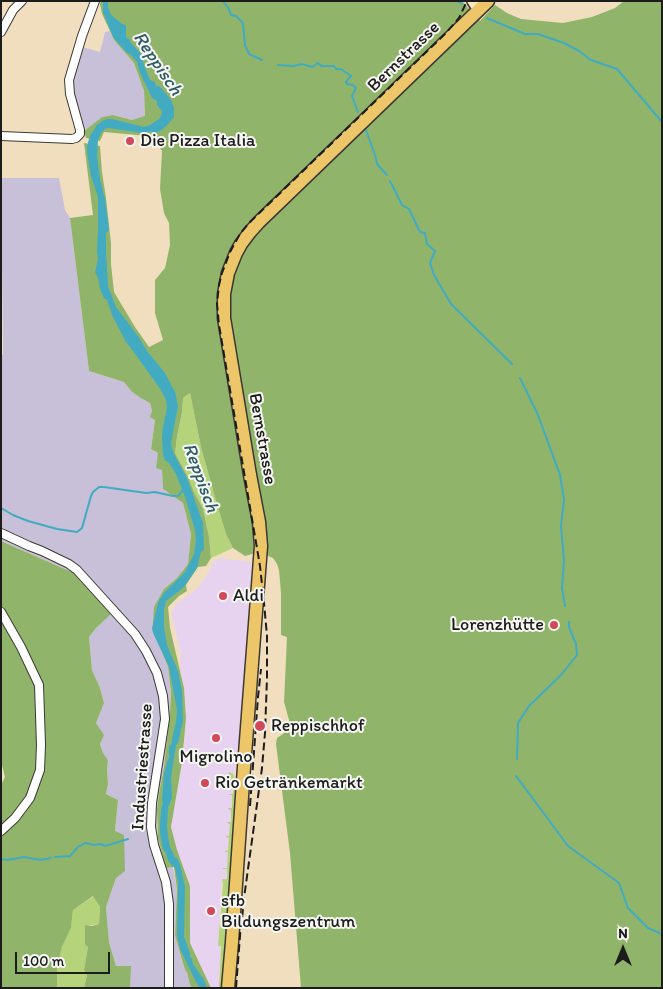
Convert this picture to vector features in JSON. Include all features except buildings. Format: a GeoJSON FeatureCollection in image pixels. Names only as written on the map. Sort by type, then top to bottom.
{"type":"FeatureCollection","features":[{"type":"Feature","properties":{"kind":"main road","name":"Bernstrasse"},"geometry":{"type":"LineString","coordinates":[[228,988],[261,546],[259,522],[224,325],[223,309],[226,281],[236,253],[250,232],[480,4]]}},
{"type":"Feature","properties":{"kind":"street"},"geometry":{"type":"LineString","coordinates":[[1,32],[13,10],[22,1]]}},
{"type":"Feature","properties":{"kind":"street"},"geometry":{"type":"LineString","coordinates":[[1,136],[72,139],[80,134],[70,94],[69,80],[95,1]]}},
{"type":"Feature","properties":{"kind":"street","name":"Industriestrasse"},"geometry":{"type":"LineString","coordinates":[[1,533],[42,551],[77,570],[138,638],[157,673],[162,689],[165,719],[152,802],[151,827],[170,904],[169,988]]}},
{"type":"Feature","properties":{"kind":"street"},"geometry":{"type":"LineString","coordinates":[[1,612],[21,647],[39,685],[42,739],[40,770],[32,793],[21,810],[1,830]]}},
{"type":"Feature","properties":{"kind":"shaded area"},"geometry":{"type":"Polygon","coordinates":[[[110,31],[114,40],[134,63],[144,91],[145,117],[132,120],[113,115],[102,117],[84,131],[72,94],[72,83],[82,47],[100,52],[105,32],[110,31]]]}},
{"type":"Feature","properties":{"kind":"shaded area"},"geometry":{"type":"Polygon","coordinates":[[[1,178],[59,178],[65,210],[70,218],[89,371],[124,382],[131,391],[150,403],[155,419],[151,449],[158,453],[162,469],[163,489],[183,503],[191,534],[188,564],[176,579],[164,589],[157,639],[168,667],[171,692],[164,767],[157,809],[157,826],[158,838],[166,868],[173,867],[177,890],[175,935],[192,988],[130,988],[130,967],[116,966],[109,942],[106,907],[116,878],[115,831],[118,800],[106,794],[108,760],[100,744],[103,735],[96,723],[104,703],[92,670],[89,637],[112,612],[61,567],[1,541],[1,355],[3,355],[3,343],[1,178]]]}},
{"type":"Feature","properties":{"kind":"shaded area"},"geometry":{"type":"Polygon","coordinates":[[[220,558],[252,563],[245,656],[247,662],[243,720],[233,781],[227,880],[222,880],[218,945],[221,946],[219,988],[211,988],[190,943],[190,886],[171,827],[182,762],[186,718],[180,670],[181,654],[172,612],[175,605],[198,588],[213,562],[220,558]]]}},
{"type":"Feature","properties":{"kind":"green space"},"geometry":{"type":"Polygon","coordinates":[[[101,1],[462,1],[480,21],[495,5],[521,19],[563,23],[592,17],[615,8],[624,1],[662,1],[662,988],[301,988],[290,853],[276,744],[277,738],[291,727],[284,702],[287,637],[281,635],[279,570],[273,558],[259,552],[245,556],[233,548],[226,534],[214,494],[201,447],[190,393],[183,398],[175,453],[203,509],[211,558],[206,566],[198,567],[186,585],[187,591],[168,607],[170,628],[184,688],[186,718],[182,762],[171,827],[190,886],[190,943],[211,988],[192,988],[190,985],[175,935],[177,890],[174,867],[166,868],[158,838],[157,809],[164,767],[171,692],[168,667],[153,623],[154,607],[164,589],[176,579],[188,564],[191,534],[183,503],[163,489],[162,470],[156,468],[158,453],[151,449],[155,420],[150,417],[152,411],[150,403],[131,391],[124,382],[89,371],[70,218],[93,215],[84,143],[100,146],[111,243],[114,292],[149,347],[163,340],[155,313],[155,280],[165,268],[170,245],[169,223],[164,213],[160,189],[162,151],[154,138],[104,132],[100,141],[86,138],[84,131],[102,117],[113,115],[132,120],[145,116],[144,91],[134,63],[114,40],[102,14],[101,1]]]}},
{"type":"Feature","properties":{"kind":"green space"},"geometry":{"type":"Polygon","coordinates":[[[190,393],[201,447],[214,494],[226,534],[233,548],[211,558],[203,509],[175,453],[183,398],[190,393]]]}},
{"type":"Feature","properties":{"kind":"green space"},"geometry":{"type":"Polygon","coordinates":[[[1,541],[74,573],[112,613],[89,637],[92,670],[104,703],[96,723],[104,735],[100,744],[108,760],[106,794],[118,800],[115,831],[124,835],[125,871],[116,878],[106,907],[109,942],[116,966],[131,966],[130,988],[84,988],[87,975],[84,970],[88,947],[85,944],[85,925],[99,924],[100,907],[93,896],[73,910],[71,928],[62,947],[57,968],[57,988],[1,988],[1,785],[5,777],[1,761],[1,541]]]}},
{"type":"Feature","properties":{"kind":"green space"},"geometry":{"type":"Polygon","coordinates":[[[229,772],[233,774],[236,781],[235,807],[224,988],[219,988],[221,946],[218,946],[222,879],[227,879],[227,869],[223,868],[227,868],[228,852],[225,851],[228,850],[229,838],[226,836],[229,836],[230,824],[227,822],[231,822],[231,810],[228,808],[232,808],[232,795],[229,794],[233,794],[233,781],[227,776],[229,772]]]}},
{"type":"Feature","properties":{"kind":"green space"},"geometry":{"type":"Polygon","coordinates":[[[94,896],[100,907],[99,924],[85,926],[88,947],[84,970],[87,974],[84,988],[57,988],[57,968],[62,947],[71,928],[73,910],[94,896]]]}},
{"type":"Feature","properties":{"kind":"water"},"geometry":{"type":"Polygon","coordinates":[[[103,1],[108,1],[111,15],[126,25],[126,37],[144,57],[143,62],[150,80],[163,90],[171,100],[174,108],[174,117],[163,129],[154,134],[151,131],[142,133],[105,129],[98,140],[97,155],[109,230],[106,233],[108,286],[116,307],[165,373],[175,392],[178,406],[171,443],[173,452],[187,478],[203,523],[204,549],[201,552],[197,568],[183,588],[166,601],[164,627],[167,645],[178,671],[182,691],[183,721],[176,745],[171,777],[172,798],[168,808],[168,836],[174,857],[177,858],[180,864],[185,887],[184,937],[193,964],[207,988],[200,988],[180,949],[177,935],[178,883],[175,868],[168,861],[163,849],[160,833],[164,774],[169,758],[169,746],[171,745],[177,710],[169,667],[152,628],[158,603],[164,593],[185,572],[194,554],[195,530],[176,474],[163,455],[162,437],[167,408],[166,400],[161,390],[126,342],[100,289],[95,272],[98,259],[98,197],[91,176],[87,152],[90,136],[102,121],[112,119],[144,127],[159,119],[162,111],[157,105],[157,101],[152,98],[137,62],[113,37],[103,12],[103,1]]]}},
{"type":"Feature","properties":{"kind":"waterway"},"geometry":{"type":"LineString","coordinates":[[223,1],[231,15],[236,16],[243,23],[245,45],[249,54],[262,60]]}},
{"type":"Feature","properties":{"kind":"waterway"},"geometry":{"type":"LineString","coordinates":[[457,1],[462,4]]}},
{"type":"Feature","properties":{"kind":"waterway"},"geometry":{"type":"LineString","coordinates":[[487,18],[525,34],[538,34],[564,43],[591,60],[617,69],[662,122]]}},
{"type":"Feature","properties":{"kind":"waterway"},"geometry":{"type":"LineString","coordinates":[[278,65],[293,66],[302,64],[312,67],[318,63],[321,66],[334,66],[336,69],[341,69],[351,76],[346,82],[347,84],[353,85],[356,88],[352,96],[358,112]]}},
{"type":"Feature","properties":{"kind":"waterway"},"geometry":{"type":"LineString","coordinates":[[366,130],[377,164],[387,175]]}},
{"type":"Feature","properties":{"kind":"waterway"},"geometry":{"type":"LineString","coordinates":[[390,181],[402,205],[409,209],[420,232],[425,233],[427,244],[435,251],[430,263],[434,275],[451,304],[512,364]]}},
{"type":"Feature","properties":{"kind":"waterway"},"geometry":{"type":"LineString","coordinates":[[520,378],[538,415],[560,475],[564,499],[561,526],[564,560],[562,588],[565,606]]}},
{"type":"Feature","properties":{"kind":"waterway","name":"Reppisch"},"geometry":{"type":"LineString","coordinates":[[1,508],[28,521],[77,532],[82,528],[91,496],[99,487],[146,493],[155,492],[173,496],[178,496],[183,490]]}},
{"type":"Feature","properties":{"kind":"waterway"},"geometry":{"type":"LineString","coordinates":[[517,759],[518,723],[529,706],[561,675],[577,655],[576,644],[569,627],[569,622]]}},
{"type":"Feature","properties":{"kind":"waterway"},"geometry":{"type":"LineString","coordinates":[[516,776],[568,846],[619,883],[628,908],[648,928],[662,934]]}},
{"type":"Feature","properties":{"kind":"waterway"},"geometry":{"type":"LineString","coordinates":[[55,857],[70,856],[78,847],[85,843],[105,846],[128,839]]}},
{"type":"Feature","properties":{"kind":"waterway"},"geometry":{"type":"LineString","coordinates":[[1,859],[8,860],[24,857],[41,860],[51,858]]}},
{"type":"Feature","properties":{"kind":"railway"},"geometry":{"type":"LineString","coordinates":[[241,929],[262,768],[265,733],[267,636],[260,566],[219,325],[217,304],[219,285],[230,252],[249,223],[446,33],[459,18],[467,1]]}},
{"type":"Feature","properties":{"kind":"railway"},"geometry":{"type":"LineString","coordinates":[[250,806],[261,669]]}},
{"type":"Feature","properties":{"kind":"railway"},"geometry":{"type":"LineString","coordinates":[[236,988],[241,923]]}},
{"type":"Feature","properties":{"kind":"place","name":"Die Pizza Italia"},"geometry":{"type":"Point","coordinates":[130,141]}},
{"type":"Feature","properties":{"kind":"place","name":"Aldi"},"geometry":{"type":"Point","coordinates":[223,596]}},
{"type":"Feature","properties":{"kind":"place","name":"Lorenzhütte"},"geometry":{"type":"Point","coordinates":[554,625]}},
{"type":"Feature","properties":{"kind":"place","name":"Reppischhof"},"geometry":{"type":"Point","coordinates":[260,726]}},
{"type":"Feature","properties":{"kind":"place","name":"Migrolino"},"geometry":{"type":"Point","coordinates":[216,738]}},
{"type":"Feature","properties":{"kind":"place","name":"Rio Getränkemarkt"},"geometry":{"type":"Point","coordinates":[205,783]}},
{"type":"Feature","properties":{"kind":"place","name":"sfb Bildungszentrum"},"geometry":{"type":"Point","coordinates":[211,911]}}]}
